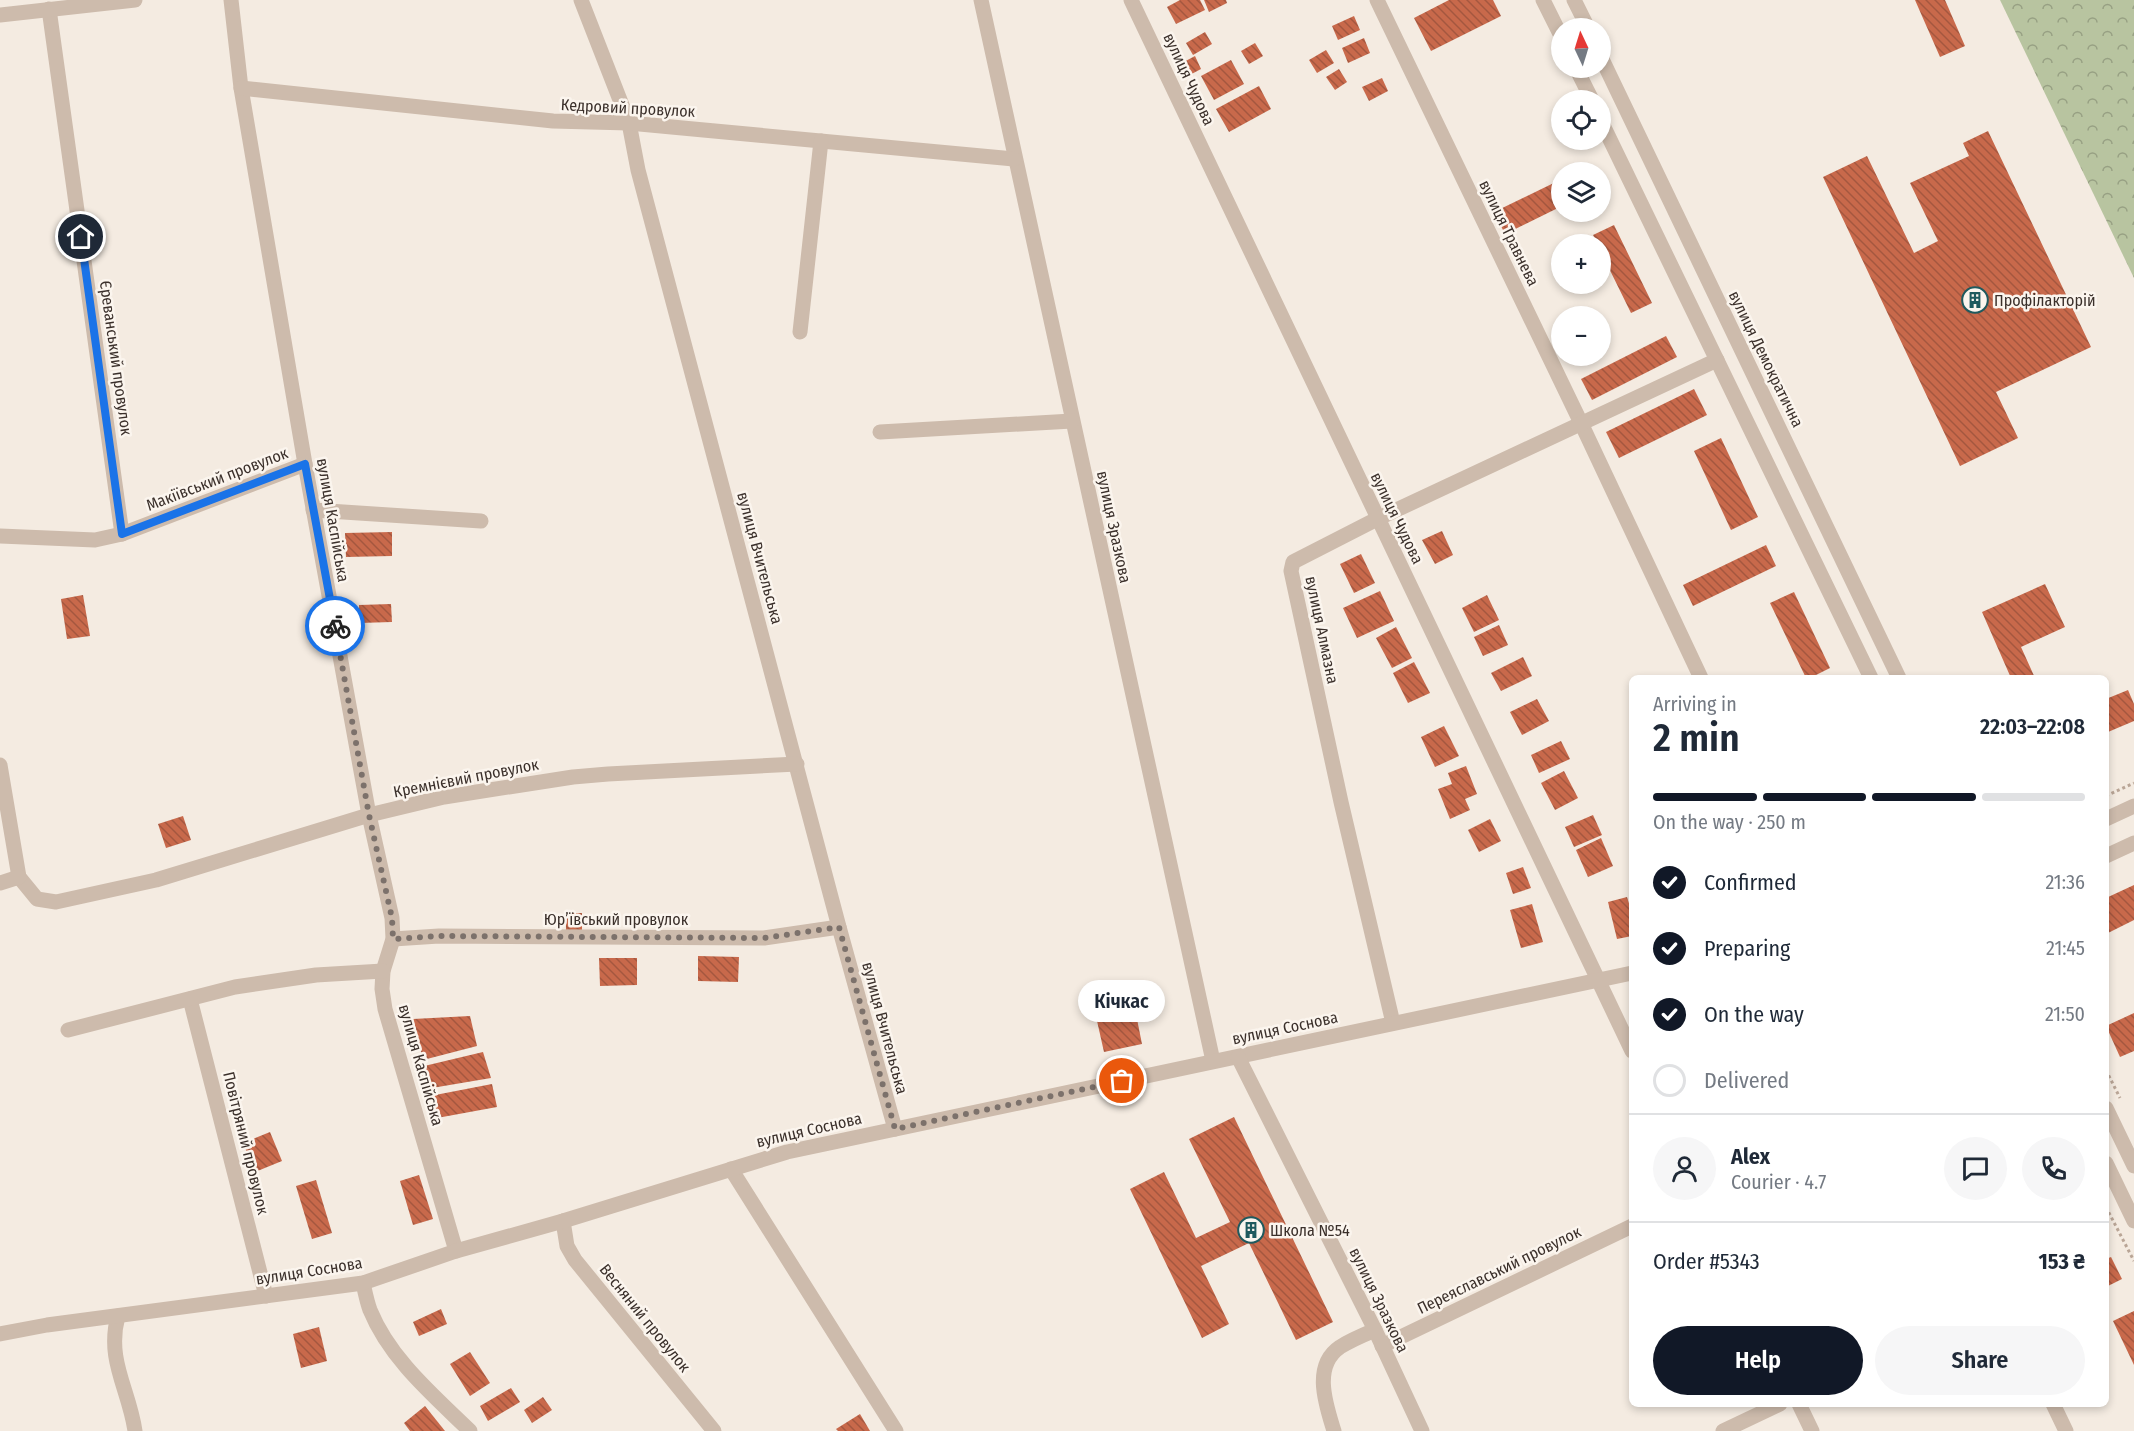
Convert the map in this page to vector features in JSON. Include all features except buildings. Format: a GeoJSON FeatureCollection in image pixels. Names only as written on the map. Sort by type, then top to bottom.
{"type":"FeatureCollection","features":[{"type":"Feature","properties":{"kind":"street"},"geometry":{"type":"LineString","coordinates":[[0,15],[135,0]]}},
{"type":"Feature","properties":{"kind":"street","name":"вулиця Каспійська"},"geometry":{"type":"LineString","coordinates":[[231,0],[241,88],[313,510],[369,815],[392,918],[393,939],[383,971],[385,1009],[456,1251]]}},
{"type":"Feature","properties":{"kind":"street","name":"вулиця Вчительська"},"geometry":{"type":"LineString","coordinates":[[581,0],[629,123],[638,170],[839,927],[895,1129]]}},
{"type":"Feature","properties":{"kind":"street","name":"вулиця Зразкова"},"geometry":{"type":"LineString","coordinates":[[981,0],[1213,1061]]}},
{"type":"Feature","properties":{"kind":"street","name":"вулиця Чудова"},"geometry":{"type":"LineString","coordinates":[[1131,0],[1629,1045]]}},
{"type":"Feature","properties":{"kind":"street","name":"вулиця Травнева"},"geometry":{"type":"LineString","coordinates":[[1377,0],[1700,675]]}},
{"type":"Feature","properties":{"kind":"street"},"geometry":{"type":"LineString","coordinates":[[1543,0],[1552,18]]}},
{"type":"Feature","properties":{"kind":"street"},"geometry":{"type":"LineString","coordinates":[[1574,0],[1583,18]]}},
{"type":"Feature","properties":{"kind":"street","name":"Єреванський провулок"},"geometry":{"type":"LineString","coordinates":[[49,9],[122,534]]}},
{"type":"Feature","properties":{"kind":"street","name":"вулиця Демократична"},"geometry":{"type":"LineString","coordinates":[[1611,78],[1898,675]]}},
{"type":"Feature","properties":{"kind":"street","name":"Кедровий провулок"},"geometry":{"type":"LineString","coordinates":[[241,88],[553,121],[629,123],[1014,159]]}},
{"type":"Feature","properties":{"kind":"street"},"geometry":{"type":"LineString","coordinates":[[800,332],[821,141]]}},
{"type":"Feature","properties":{"kind":"street"},"geometry":{"type":"LineString","coordinates":[[1611,142],[1871,675]]}},
{"type":"Feature","properties":{"kind":"street","name":"вулиця Алмазна"},"geometry":{"type":"LineString","coordinates":[[1393,1023],[1341,802],[1292,565],[1295,560],[1377,519],[1717,360]]}},
{"type":"Feature","properties":{"kind":"street"},"geometry":{"type":"LineString","coordinates":[[880,432],[1072,421]]}},
{"type":"Feature","properties":{"kind":"street","name":"Макіївський провулок"},"geometry":{"type":"LineString","coordinates":[[0,536],[95,540],[122,534],[305,464]]}},
{"type":"Feature","properties":{"kind":"street"},"geometry":{"type":"LineString","coordinates":[[313,510],[480,521]]}},
{"type":"Feature","properties":{"kind":"street","name":"Кремнієвий провулок"},"geometry":{"type":"LineString","coordinates":[[19,878],[37,899],[56,902],[156,880],[369,815],[444,797],[573,777],[797,764]]}},
{"type":"Feature","properties":{"kind":"street"},"geometry":{"type":"LineString","coordinates":[[0,765],[19,878],[0,883]]}},
{"type":"Feature","properties":{"kind":"street"},"geometry":{"type":"LineString","coordinates":[[2109,818],[2134,806]]}},
{"type":"Feature","properties":{"kind":"street"},"geometry":{"type":"LineString","coordinates":[[2109,855],[2134,843]]}},
{"type":"Feature","properties":{"kind":"street","name":"Юр’ївський провулок"},"geometry":{"type":"LineString","coordinates":[[393,939],[439,936],[764,938],[839,927]]}},
{"type":"Feature","properties":{"kind":"street"},"geometry":{"type":"LineString","coordinates":[[68,1030],[270,981],[383,971]]}},
{"type":"Feature","properties":{"kind":"street","name":"вулиця Соснова"},"geometry":{"type":"LineString","coordinates":[[0,1334],[363,1283],[456,1251],[563,1221],[787,1152],[1629,974]]}},
{"type":"Feature","properties":{"kind":"street","name":"Повітряний провулок"},"geometry":{"type":"LineString","coordinates":[[190,999],[266,1296]]}},
{"type":"Feature","properties":{"kind":"street","name":"вулиця Зразкова"},"geometry":{"type":"LineString","coordinates":[[1238,1057],[1375,1330],[1422,1431]]}},
{"type":"Feature","properties":{"kind":"street"},"geometry":{"type":"LineString","coordinates":[[2109,1114],[2134,1166]]}},
{"type":"Feature","properties":{"kind":"street"},"geometry":{"type":"LineString","coordinates":[[731,1169],[896,1431]]}},
{"type":"Feature","properties":{"kind":"street"},"geometry":{"type":"LineString","coordinates":[[2109,1169],[2134,1221]]}},
{"type":"Feature","properties":{"kind":"street","name":"Весняний провулок"},"geometry":{"type":"LineString","coordinates":[[563,1221],[567,1246],[575,1260],[714,1431]]}},
{"type":"Feature","properties":{"kind":"street","name":"Переяславський провулок"},"geometry":{"type":"LineString","coordinates":[[1382,1346],[1629,1227]]}},
{"type":"Feature","properties":{"kind":"street"},"geometry":{"type":"LineString","coordinates":[[363,1283],[370,1310],[385,1337],[408,1369],[470,1431]]}},
{"type":"Feature","properties":{"kind":"street"},"geometry":{"type":"LineString","coordinates":[[118,1316],[113,1333],[114,1353],[132,1409],[135,1431]]}},
{"type":"Feature","properties":{"kind":"street"},"geometry":{"type":"LineString","coordinates":[[1334,1431],[1323,1392],[1328,1360],[1338,1348],[1375,1330]]}},
{"type":"Feature","properties":{"kind":"street"},"geometry":{"type":"LineString","coordinates":[[1723,1431],[1774,1407]]}},
{"type":"Feature","properties":{"kind":"street"},"geometry":{"type":"LineString","coordinates":[[1800,1407],[1812,1431]]}},
{"type":"Feature","properties":{"kind":"street"},"geometry":{"type":"LineString","coordinates":[[2054,1407],[2066,1431]]}},
{"type":"Feature","properties":{"kind":"path"},"geometry":{"type":"LineString","coordinates":[[2109,795],[2134,783]]}},
{"type":"Feature","properties":{"kind":"path"},"geometry":{"type":"LineString","coordinates":[[2109,1213],[2134,1261]]}},
{"type":"Feature","properties":{"kind":"green space"},"geometry":{"type":"Polygon","coordinates":[[[2000,0],[2134,0],[2134,278],[2000,0]]]}},
{"type":"Feature","properties":{"kind":"way so far"},"geometry":{"type":"LineString","coordinates":[[335,626],[369,815],[392,918],[393,939],[439,936],[764,938],[839,927],[895,1129],[1122,1081]]}},
{"type":"Feature","properties":{"kind":"place","name":"Профілакторій"},"geometry":{"type":"Point","coordinates":[1975,300]}},
{"type":"Feature","properties":{"kind":"place","name":"Кічкас"},"geometry":{"type":"Point","coordinates":[1122,1081]}},
{"type":"Feature","properties":{"kind":"place","name":"Школа №54"},"geometry":{"type":"Point","coordinates":[1251,1230]}},
{"type":"Feature","properties":{"kind":"route"},"geometry":{"type":"LineString","coordinates":[[81,237],[122,534],[305,464],[335,626]]}}]}
